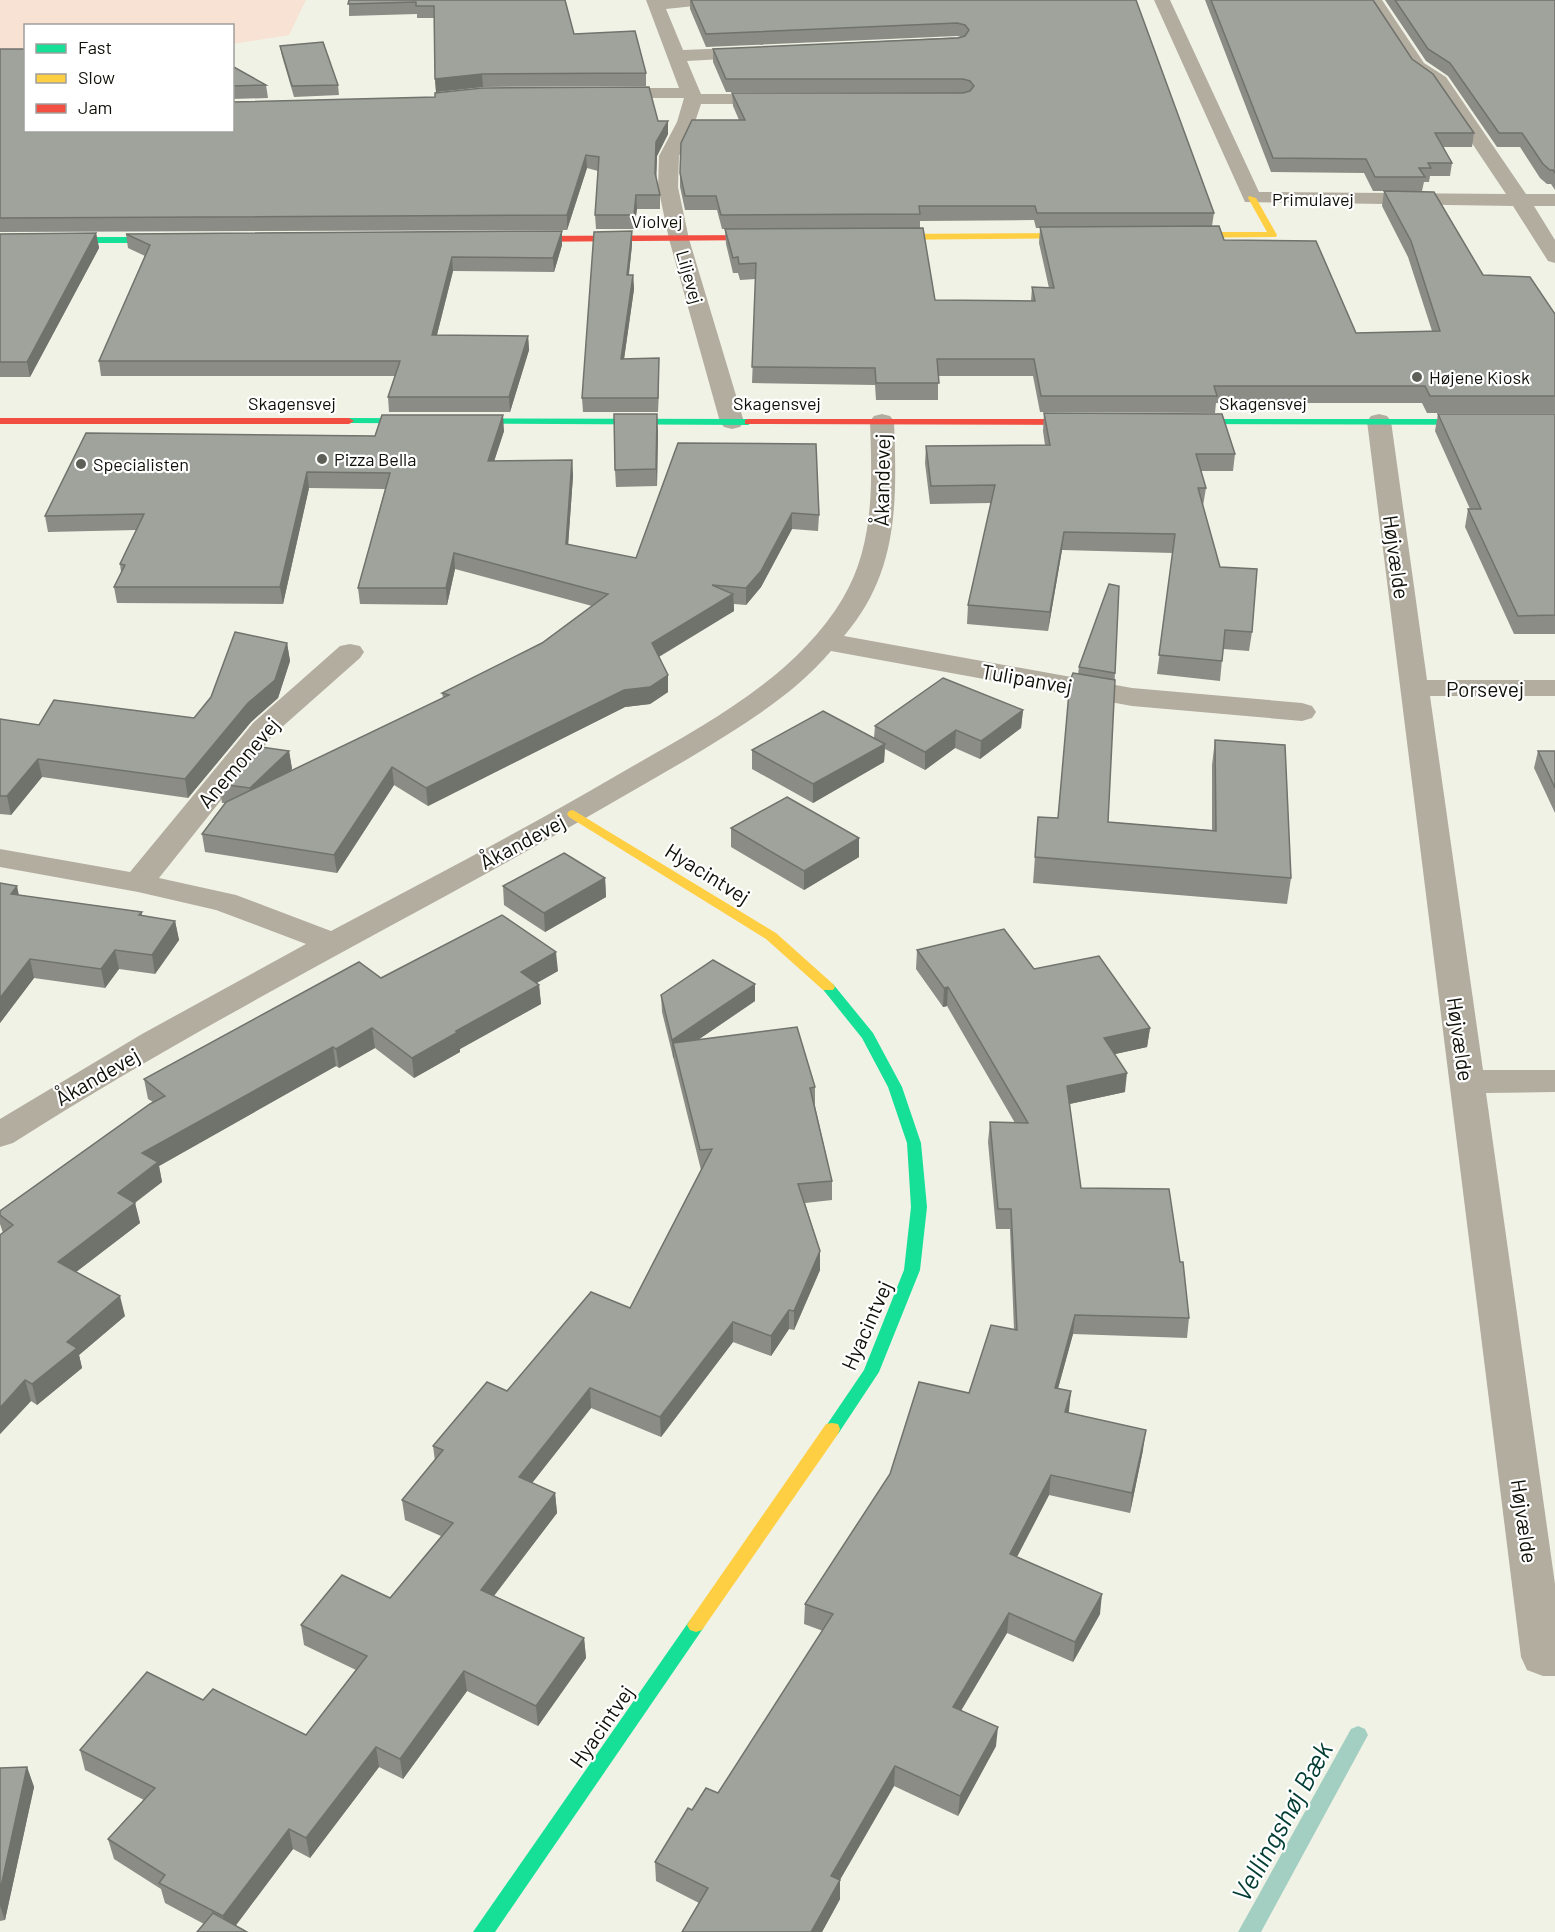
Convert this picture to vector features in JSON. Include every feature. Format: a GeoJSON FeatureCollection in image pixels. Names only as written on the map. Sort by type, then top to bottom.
{"type":"FeatureCollection","features":[{"type":"Feature","properties":{"kind":"street"},"geometry":{"type":"LineString","coordinates":[[693,96],[655,2],[704,0]]}},
{"type":"Feature","properties":{"kind":"street","name":"Primulavej"},"geometry":{"type":"LineString","coordinates":[[1162,0],[1252,198],[1555,200]]}},
{"type":"Feature","properties":{"kind":"street"},"geometry":{"type":"LineString","coordinates":[[1374,0],[1419,67],[1440,81],[1555,256]]}},
{"type":"Feature","properties":{"kind":"street"},"geometry":{"type":"LineString","coordinates":[[676,56],[782,51]]}},
{"type":"Feature","properties":{"kind":"street"},"geometry":{"type":"LineString","coordinates":[[588,93],[799,99]]}},
{"type":"Feature","properties":{"kind":"street","name":"Liljevej"},"geometry":{"type":"LineString","coordinates":[[693,96],[686,122],[669,156],[668,187],[679,239],[732,422]]}},
{"type":"Feature","properties":{"kind":"street"},"geometry":{"type":"LineString","coordinates":[[1168,236],[1273,235],[1252,198]]}},
{"type":"Feature","properties":{"kind":"street"},"geometry":{"type":"LineString","coordinates":[[866,237],[1099,236]]}},
{"type":"Feature","properties":{"kind":"street","name":"Violvej"},"geometry":{"type":"LineString","coordinates":[[501,239],[784,238]]}},
{"type":"Feature","properties":{"kind":"street"},"geometry":{"type":"LineString","coordinates":[[0,240],[182,240]]}},
{"type":"Feature","properties":{"kind":"street","name":"Skagensvej"},"geometry":{"type":"LineString","coordinates":[[0,421],[1107,422]]}},
{"type":"Feature","properties":{"kind":"street","name":"Åkandevej"},"geometry":{"type":"LineString","coordinates":[[0,1135],[61,1095],[333,943],[573,814],[733,719],[784,681],[824,642],[856,598],[875,556],[884,515],[882,421]]}},
{"type":"Feature","properties":{"kind":"street","name":"Højvælde"},"geometry":{"type":"LineString","coordinates":[[1379,421],[1467,1082],[1549,1657]]}},
{"type":"Feature","properties":{"kind":"street","name":"Skagensvej"},"geometry":{"type":"LineString","coordinates":[[1166,422],[1555,422]]}},
{"type":"Feature","properties":{"kind":"street","name":"Tulipanvej"},"geometry":{"type":"LineString","coordinates":[[824,642],[1132,697],[1302,712]]}},
{"type":"Feature","properties":{"kind":"street","name":"Anemonevej"},"geometry":{"type":"LineString","coordinates":[[138,883],[263,729],[350,652]]}},
{"type":"Feature","properties":{"kind":"street","name":"Porsevej"},"geometry":{"type":"LineString","coordinates":[[1414,688],[1555,688]]}},
{"type":"Feature","properties":{"kind":"street","name":"Hyacintvej"},"geometry":{"type":"LineString","coordinates":[[483,1932],[871,1372],[912,1269],[919,1207],[914,1143],[895,1087],[868,1036],[826,984],[771,936],[573,814]]}},
{"type":"Feature","properties":{"kind":"street"},"geometry":{"type":"LineString","coordinates":[[0,858],[138,883],[225,902],[333,943]]}},
{"type":"Feature","properties":{"kind":"street"},"geometry":{"type":"LineString","coordinates":[[1467,1082],[1555,1081]]}},
{"type":"Feature","properties":{"kind":"shaded area"},"geometry":{"type":"Polygon","coordinates":[[[0,0],[306,0],[289,35],[234,44],[234,24],[24,24],[24,55],[0,55],[0,0]]]}},
{"type":"Feature","properties":{"kind":"building"},"geometry":{"type":"Polygon","coordinates":[[[349,0],[565,0],[574,34],[635,31],[646,73],[482,74],[435,79],[434,6],[416,6],[416,2],[348,4],[349,0]]]}},
{"type":"Feature","properties":{"kind":"building"},"geometry":{"type":"Polygon","coordinates":[[[691,0],[1136,0],[1214,213],[1037,213],[1035,206],[919,206],[920,214],[721,215],[716,196],[685,196],[680,173],[681,143],[692,120],[745,120],[732,93],[963,93],[970,91],[974,86],[970,81],[963,79],[726,79],[713,49],[958,38],[965,36],[969,30],[965,25],[957,23],[706,34],[691,0]]]}},
{"type":"Feature","properties":{"kind":"building"},"geometry":{"type":"Polygon","coordinates":[[[1211,0],[1373,0],[1412,59],[1433,74],[1474,133],[1435,133],[1452,163],[1428,163],[1431,168],[1419,168],[1425,177],[1375,177],[1366,159],[1273,158],[1211,0]]]}},
{"type":"Feature","properties":{"kind":"building"},"geometry":{"type":"Polygon","coordinates":[[[1395,0],[1555,0],[1555,173],[1543,164],[1522,133],[1499,133],[1450,63],[1428,49],[1395,0]]]}},
{"type":"Feature","properties":{"kind":"building"},"geometry":{"type":"Polygon","coordinates":[[[323,42],[338,85],[292,86],[280,46],[323,42]]]}},
{"type":"Feature","properties":{"kind":"building"},"geometry":{"type":"Polygon","coordinates":[[[0,49],[24,49],[24,132],[234,132],[234,102],[435,97],[435,93],[482,88],[649,87],[658,121],[668,121],[656,142],[655,173],[660,195],[636,195],[634,215],[595,215],[599,157],[586,155],[567,215],[0,218],[0,49]]]}},
{"type":"Feature","properties":{"kind":"building"},"geometry":{"type":"Polygon","coordinates":[[[234,67],[266,85],[234,86],[234,67]]]}},
{"type":"Feature","properties":{"kind":"building"},"geometry":{"type":"Polygon","coordinates":[[[1384,191],[1434,192],[1483,275],[1530,277],[1555,314],[1555,396],[1430,396],[1425,386],[1214,386],[1217,396],[1041,396],[1034,359],[937,359],[939,383],[876,383],[875,368],[752,367],[756,263],[739,264],[738,257],[733,258],[725,229],[923,228],[935,300],[1035,301],[1032,287],[1054,288],[1040,227],[1219,226],[1224,240],[1316,241],[1356,333],[1440,331],[1411,241],[1384,191]]]}},
{"type":"Feature","properties":{"kind":"building"},"geometry":{"type":"Polygon","coordinates":[[[562,231],[553,258],[452,257],[432,335],[528,336],[509,397],[388,397],[400,361],[99,361],[150,245],[126,234],[562,231]]]}},
{"type":"Feature","properties":{"kind":"building"},"geometry":{"type":"Polygon","coordinates":[[[632,231],[627,275],[633,275],[621,359],[659,358],[658,398],[582,398],[594,232],[632,231]]]}},
{"type":"Feature","properties":{"kind":"building"},"geometry":{"type":"Polygon","coordinates":[[[96,233],[27,362],[0,362],[0,234],[96,233]]]}},
{"type":"Feature","properties":{"kind":"building"},"geometry":{"type":"Polygon","coordinates":[[[1044,413],[1222,414],[1235,454],[1196,454],[1206,488],[1198,488],[1220,567],[1257,569],[1252,632],[1225,630],[1222,661],[1159,655],[1175,534],[1064,532],[1050,612],[968,605],[995,485],[931,486],[926,446],[1050,445],[1044,413]]]}},
{"type":"Feature","properties":{"kind":"building"},"geometry":{"type":"Polygon","coordinates":[[[614,414],[657,414],[656,469],[615,470],[614,414]]]}},
{"type":"Feature","properties":{"kind":"building"},"geometry":{"type":"Polygon","coordinates":[[[1438,414],[1555,414],[1555,615],[1518,616],[1468,509],[1481,509],[1438,414]]]}},
{"type":"Feature","properties":{"kind":"building"},"geometry":{"type":"Polygon","coordinates":[[[382,415],[503,415],[488,461],[572,460],[566,544],[636,558],[678,443],[816,444],[819,515],[792,513],[761,571],[746,588],[712,585],[733,594],[652,643],[668,675],[650,687],[624,690],[426,788],[392,767],[334,855],[202,834],[226,802],[449,695],[442,693],[542,643],[608,594],[454,553],[446,588],[358,588],[390,473],[307,472],[280,587],[114,587],[125,565],[120,564],[144,514],[45,516],[86,433],[375,436],[382,415]]]}},
{"type":"Feature","properties":{"kind":"building"},"geometry":{"type":"Polygon","coordinates":[[[1109,584],[1119,586],[1115,673],[1079,667],[1109,584]]]}},
{"type":"Feature","properties":{"kind":"building"},"geometry":{"type":"Polygon","coordinates":[[[235,632],[287,643],[275,680],[248,703],[185,779],[38,759],[7,796],[0,796],[0,719],[39,725],[54,700],[194,718],[211,697],[235,632]]]}},
{"type":"Feature","properties":{"kind":"building"},"geometry":{"type":"Polygon","coordinates":[[[1073,673],[1115,680],[1108,822],[1216,831],[1215,740],[1285,745],[1291,878],[1035,857],[1038,817],[1058,818],[1070,681],[1073,673]]]}},
{"type":"Feature","properties":{"kind":"building"},"geometry":{"type":"Polygon","coordinates":[[[943,678],[1023,710],[981,741],[956,730],[925,752],[875,726],[943,678]]]}},
{"type":"Feature","properties":{"kind":"building"},"geometry":{"type":"Polygon","coordinates":[[[823,711],[885,744],[813,784],[752,750],[823,711]]]}},
{"type":"Feature","properties":{"kind":"building"},"geometry":{"type":"Polygon","coordinates":[[[256,738],[254,746],[289,751],[250,788],[219,784],[256,738]]]}},
{"type":"Feature","properties":{"kind":"building"},"geometry":{"type":"Polygon","coordinates":[[[1538,751],[1555,751],[1555,788],[1538,751]]]}},
{"type":"Feature","properties":{"kind":"building"},"geometry":{"type":"Polygon","coordinates":[[[787,797],[859,838],[804,871],[731,828],[787,797]]]}},
{"type":"Feature","properties":{"kind":"building"},"geometry":{"type":"Polygon","coordinates":[[[564,853],[605,878],[544,913],[503,886],[564,853]]]}},
{"type":"Feature","properties":{"kind":"building"},"geometry":{"type":"Polygon","coordinates":[[[0,883],[17,886],[11,894],[142,912],[139,915],[175,921],[152,955],[115,950],[101,969],[30,959],[0,998],[0,883]]]}},
{"type":"Feature","properties":{"kind":"building"},"geometry":{"type":"Polygon","coordinates":[[[502,915],[556,952],[521,972],[539,985],[412,1058],[372,1028],[336,1049],[333,1047],[142,1153],[158,1162],[118,1193],[135,1203],[58,1262],[120,1296],[67,1342],[77,1348],[32,1384],[25,1380],[0,1408],[0,1235],[13,1225],[0,1215],[0,1211],[150,1104],[165,1096],[144,1079],[359,962],[381,978],[502,915]]]}},
{"type":"Feature","properties":{"kind":"building"},"geometry":{"type":"Polygon","coordinates":[[[1004,929],[1034,969],[1099,956],[1150,1028],[1104,1038],[1127,1073],[1067,1086],[1081,1188],[1169,1189],[1180,1262],[1183,1262],[1189,1318],[1075,1315],[1055,1388],[1071,1391],[1065,1412],[1146,1430],[1132,1493],[1051,1475],[1010,1554],[1102,1594],[1075,1642],[1009,1613],[953,1707],[998,1727],[960,1796],[895,1766],[831,1876],[840,1880],[811,1932],[682,1932],[708,1888],[655,1862],[688,1808],[692,1810],[706,1788],[718,1793],[833,1614],[805,1604],[890,1474],[919,1382],[969,1393],[991,1325],[1017,1330],[1011,1209],[998,1209],[990,1122],[1028,1123],[948,987],[944,988],[917,950],[1004,929]]]}},
{"type":"Feature","properties":{"kind":"building"},"geometry":{"type":"Polygon","coordinates":[[[713,960],[755,984],[672,1040],[661,995],[713,960]]]}},
{"type":"Feature","properties":{"kind":"building"},"geometry":{"type":"Polygon","coordinates":[[[797,1027],[815,1087],[810,1088],[832,1181],[798,1184],[820,1251],[794,1311],[789,1310],[771,1336],[733,1322],[660,1417],[590,1388],[519,1477],[555,1493],[481,1590],[584,1638],[536,1706],[464,1671],[400,1759],[376,1747],[306,1838],[289,1829],[223,1916],[159,1883],[165,1875],[108,1839],[155,1788],[80,1750],[147,1672],[203,1700],[213,1689],[306,1735],[367,1656],[301,1625],[342,1575],[390,1598],[453,1523],[402,1500],[443,1450],[433,1446],[487,1382],[507,1391],[591,1292],[630,1308],[712,1149],[700,1150],[673,1043],[797,1027]]]}},
{"type":"Feature","properties":{"kind":"building"},"geometry":{"type":"Polygon","coordinates":[[[27,1767],[0,1891],[0,1768],[27,1767]]]}},
{"type":"Feature","properties":{"kind":"building"},"geometry":{"type":"Polygon","coordinates":[[[213,1913],[247,1932],[197,1932],[213,1913]]]}},
{"type":"Feature","properties":{"kind":"waterway","name":"Vellingshøj Bæk"},"geometry":{"type":"LineString","coordinates":[[1249,1932],[1358,1735]]}},
{"type":"Feature","properties":{"kind":"traffic: fast"},"geometry":{"type":"LineString","coordinates":[[0,240],[170,240]]}},
{"type":"Feature","properties":{"kind":"traffic: fast"},"geometry":{"type":"LineString","coordinates":[[349,421],[748,422]]}},
{"type":"Feature","properties":{"kind":"traffic: fast"},"geometry":{"type":"LineString","coordinates":[[1179,422],[1555,422]]}},
{"type":"Feature","properties":{"kind":"traffic: fast"},"geometry":{"type":"LineString","coordinates":[[828,987],[868,1036],[895,1087],[914,1143],[919,1207],[912,1270],[871,1372],[832,1429]]}},
{"type":"Feature","properties":{"kind":"traffic: fast"},"geometry":{"type":"LineString","coordinates":[[483,1932],[696,1625]]}},
{"type":"Feature","properties":{"kind":"traffic: slow"},"geometry":{"type":"LineString","coordinates":[[1179,235],[1273,235],[1252,198]]}},
{"type":"Feature","properties":{"kind":"traffic: slow"},"geometry":{"type":"LineString","coordinates":[[879,237],[1085,236]]}},
{"type":"Feature","properties":{"kind":"traffic: slow"},"geometry":{"type":"LineString","coordinates":[[573,814],[771,936],[828,987]]}},
{"type":"Feature","properties":{"kind":"traffic: slow"},"geometry":{"type":"LineString","coordinates":[[696,1625],[832,1429]]}},
{"type":"Feature","properties":{"kind":"traffic: jam"},"geometry":{"type":"LineString","coordinates":[[516,239],[770,238]]}},
{"type":"Feature","properties":{"kind":"traffic: jam"},"geometry":{"type":"LineString","coordinates":[[0,421],[349,421]]}},
{"type":"Feature","properties":{"kind":"traffic: jam"},"geometry":{"type":"LineString","coordinates":[[748,422],[1088,422]]}},
{"type":"Feature","properties":{"kind":"place","name":"Højene Kiosk"},"geometry":{"type":"Point","coordinates":[1417,377]}},
{"type":"Feature","properties":{"kind":"place","name":"Pizza Bella"},"geometry":{"type":"Point","coordinates":[322,459]}},
{"type":"Feature","properties":{"kind":"place","name":"Specialisten"},"geometry":{"type":"Point","coordinates":[81,464]}}]}
